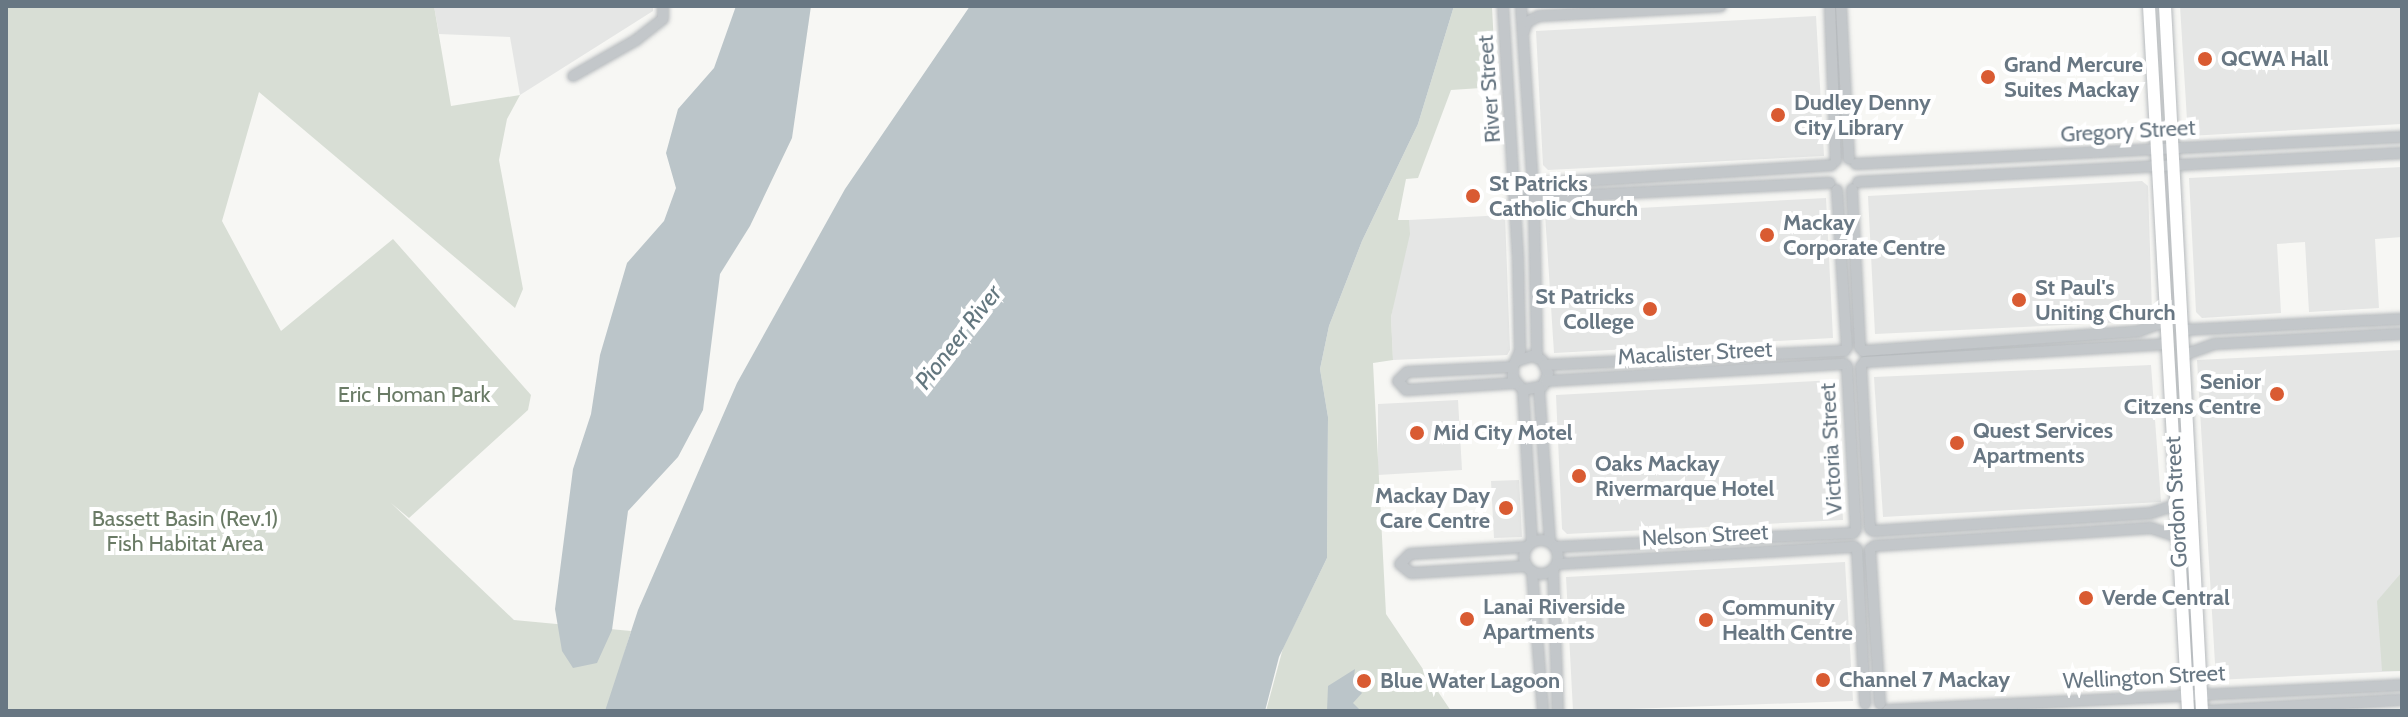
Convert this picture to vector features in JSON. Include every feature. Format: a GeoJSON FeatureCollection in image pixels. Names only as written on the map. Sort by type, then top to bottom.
{"type":"FeatureCollection","features":[{"type":"Feature","properties":{"kind":"main road","name":"Gordon Street"},"geometry":{"type":"LineString","coordinates":[[2149,6],[2188,711]]}},
{"type":"Feature","properties":{"kind":"main road","name":"Gordon Street"},"geometry":{"type":"LineString","coordinates":[[2165,6],[2203,711]]}},
{"type":"Feature","properties":{"kind":"main road"},"geometry":{"type":"LineString","coordinates":[[2168,344],[2176,332],[2180,279]]}},
{"type":"Feature","properties":{"kind":"main road"},"geometry":{"type":"LineString","coordinates":[[2171,410],[2174,346],[2183,330]]}},
{"type":"Feature","properties":{"kind":"street"},"geometry":{"type":"LineString","coordinates":[[573,76],[636,40],[663,19],[663,6]]}},
{"type":"Feature","properties":{"kind":"street","name":"River Street"},"geometry":{"type":"LineString","coordinates":[[1503,6],[1516,192],[1515,364],[1519,387]]}},
{"type":"Feature","properties":{"kind":"street","name":"River Street"},"geometry":{"type":"LineString","coordinates":[[1521,6],[1543,385]]}},
{"type":"Feature","properties":{"kind":"street"},"geometry":{"type":"LineString","coordinates":[[1523,37],[1526,24],[1536,16],[1619,9],[1721,6]]}},
{"type":"Feature","properties":{"kind":"street"},"geometry":{"type":"LineString","coordinates":[[1835,7],[1853,162]]}},
{"type":"Feature","properties":{"kind":"street"},"geometry":{"type":"LineString","coordinates":[[1835,7],[1833,163],[1846,350]]}},
{"type":"Feature","properties":{"kind":"street","name":"Gregory Street"},"geometry":{"type":"LineString","coordinates":[[1833,163],[2402,137]]}},
{"type":"Feature","properties":{"kind":"street"},"geometry":{"type":"LineString","coordinates":[[2328,141],[2329,157]]}},
{"type":"Feature","properties":{"kind":"street","name":"Gregory Street"},"geometry":{"type":"LineString","coordinates":[[1834,186],[2402,153]]}},
{"type":"Feature","properties":{"kind":"street","name":"Victoria Street"},"geometry":{"type":"LineString","coordinates":[[1853,162],[1872,547]]}},
{"type":"Feature","properties":{"kind":"street"},"geometry":{"type":"LineString","coordinates":[[1516,192],[1533,184],[1833,163]]}},
{"type":"Feature","properties":{"kind":"street"},"geometry":{"type":"LineString","coordinates":[[1561,182],[1556,189],[1562,199]]}},
{"type":"Feature","properties":{"kind":"street"},"geometry":{"type":"LineString","coordinates":[[1516,192],[1534,200],[1834,186]]}},
{"type":"Feature","properties":{"kind":"street"},"geometry":{"type":"LineString","coordinates":[[2183,330],[2402,319]]}},
{"type":"Feature","properties":{"kind":"street"},"geometry":{"type":"LineString","coordinates":[[1862,357],[2139,331],[2167,321]]}},
{"type":"Feature","properties":{"kind":"street"},"geometry":{"type":"LineString","coordinates":[[2214,328],[2205,339],[2215,344]]}},
{"type":"Feature","properties":{"kind":"street"},"geometry":{"type":"LineString","coordinates":[[2139,331],[2146,336],[2139,345]]}},
{"type":"Feature","properties":{"kind":"street"},"geometry":{"type":"LineString","coordinates":[[2184,355],[2215,344],[2402,334]]}},
{"type":"Feature","properties":{"kind":"street"},"geometry":{"type":"LineString","coordinates":[[1862,357],[2168,344]]}},
{"type":"Feature","properties":{"kind":"street","name":"Victoria Street"},"geometry":{"type":"LineString","coordinates":[[1846,350],[1856,548]]}},
{"type":"Feature","properties":{"kind":"street","name":"Macalister Street"},"geometry":{"type":"LineString","coordinates":[[1515,364],[1846,350],[1862,357]]}},
{"type":"Feature","properties":{"kind":"street","name":"Macalister Street"},"geometry":{"type":"LineString","coordinates":[[1519,387],[1846,365],[1862,357]]}},
{"type":"Feature","properties":{"kind":"street"},"geometry":{"type":"LineString","coordinates":[[1515,364],[1407,372],[1398,381],[1406,390],[1459,386],[1519,387],[1529,569],[1543,711]]}},
{"type":"Feature","properties":{"kind":"street"},"geometry":{"type":"LineString","coordinates":[[1459,369],[1459,386]]}},
{"type":"Feature","properties":{"kind":"street"},"geometry":{"type":"LineString","coordinates":[[1543,385],[1555,567],[1558,711]]}},
{"type":"Feature","properties":{"kind":"street"},"geometry":{"type":"LineString","coordinates":[[1872,530],[2151,513],[2176,505]]}},
{"type":"Feature","properties":{"kind":"street"},"geometry":{"type":"LineString","coordinates":[[2151,513],[2157,522],[2151,528]]}},
{"type":"Feature","properties":{"kind":"street"},"geometry":{"type":"LineString","coordinates":[[1885,708],[1872,547],[2151,528],[2178,537]]}},
{"type":"Feature","properties":{"kind":"street","name":"Nelson Street"},"geometry":{"type":"LineString","coordinates":[[1529,545],[1872,530]]}},
{"type":"Feature","properties":{"kind":"street"},"geometry":{"type":"LineString","coordinates":[[1529,545],[1410,554],[1400,564],[1411,573],[1529,569]]}},
{"type":"Feature","properties":{"kind":"street","name":"Nelson Street"},"geometry":{"type":"LineString","coordinates":[[1529,569],[1872,547]]}},
{"type":"Feature","properties":{"kind":"street"},"geometry":{"type":"LineString","coordinates":[[1856,548],[1861,708]]}},
{"type":"Feature","properties":{"kind":"street","name":"Wellington Street"},"geometry":{"type":"LineString","coordinates":[[1861,708],[2402,685]]}},
{"type":"Feature","properties":{"kind":"street","name":"Wellington Street"},"geometry":{"type":"LineString","coordinates":[[2203,711],[2402,700]]}},
{"type":"Feature","properties":{"kind":"shaded area"},"geometry":{"type":"Polygon","coordinates":[[[434,6],[653,6],[653,11],[520,95],[510,37],[439,34],[434,6]]]}},
{"type":"Feature","properties":{"kind":"shaded area"},"geometry":{"type":"Polygon","coordinates":[[[2180,6],[2402,6],[2402,124],[2188,136],[2180,6]]]}},
{"type":"Feature","properties":{"kind":"shaded area"},"geometry":{"type":"Polygon","coordinates":[[[1816,16],[1824,156],[1548,170],[1543,165],[1536,31],[1816,16]]]}},
{"type":"Feature","properties":{"kind":"shaded area"},"geometry":{"type":"Polygon","coordinates":[[[2402,167],[2402,237],[2375,239],[2379,308],[2309,312],[2305,242],[2277,244],[2281,313],[2202,318],[2196,312],[2189,178],[2402,167]]]}},
{"type":"Feature","properties":{"kind":"shaded area"},"geometry":{"type":"Polygon","coordinates":[[[2142,181],[2148,186],[2152,312],[2147,321],[1875,334],[1868,196],[2142,181]]]}},
{"type":"Feature","properties":{"kind":"shaded area","name":"St Patricks College"},"geometry":{"type":"Polygon","coordinates":[[[1826,198],[1833,338],[1554,353],[1545,213],[1826,198]]]}},
{"type":"Feature","properties":{"kind":"shaded area","name":"St Patricks College"},"geometry":{"type":"Polygon","coordinates":[[[1505,215],[1510,350],[1507,355],[1393,360],[1391,317],[1409,220],[1505,215]]]}},
{"type":"Feature","properties":{"kind":"shaded area"},"geometry":{"type":"Polygon","coordinates":[[[2402,350],[2402,671],[2216,680],[2197,360],[2402,350]]]}},
{"type":"Feature","properties":{"kind":"shaded area"},"geometry":{"type":"Polygon","coordinates":[[[2151,365],[2161,502],[1883,517],[1874,377],[2151,365]]]}},
{"type":"Feature","properties":{"kind":"shaded area"},"geometry":{"type":"Polygon","coordinates":[[[1836,380],[1843,520],[1567,534],[1562,529],[1556,395],[1836,380]]]}},
{"type":"Feature","properties":{"kind":"shaded area"},"geometry":{"type":"Polygon","coordinates":[[[1458,400],[1462,470],[1378,475],[1378,404],[1458,400]]]}},
{"type":"Feature","properties":{"kind":"shaded area"},"geometry":{"type":"Polygon","coordinates":[[[1519,480],[1522,537],[1494,538],[1491,481],[1519,480]]]}},
{"type":"Feature","properties":{"kind":"shaded area"},"geometry":{"type":"Polygon","coordinates":[[[1845,562],[1853,701],[1573,711],[1566,577],[1845,562]]]}},
{"type":"Feature","properties":{"kind":"green space","name":"Bassett Basin (Rev.1) Fish Habitat Area"},"geometry":{"type":"Polygon","coordinates":[[[6,6],[434,6],[451,106],[520,95],[507,119],[499,160],[523,289],[515,308],[259,92],[222,221],[281,331],[393,239],[531,395],[528,410],[409,518],[391,503],[514,620],[631,631],[607,711],[6,711],[6,6]]]}},
{"type":"Feature","properties":{"kind":"green space"},"geometry":{"type":"Polygon","coordinates":[[[1454,6],[1492,6],[1496,87],[1451,90],[1418,178],[1406,179],[1398,220],[1409,220],[1410,234],[1391,317],[1393,360],[1373,363],[1386,614],[1451,711],[1266,711],[1283,648],[1327,558],[1328,417],[1320,369],[1329,326],[1362,241],[1418,124],[1454,6]]]}},
{"type":"Feature","properties":{"kind":"green space"},"geometry":{"type":"Polygon","coordinates":[[[2402,572],[2402,671],[2382,671],[2377,601],[2402,572]]]}},
{"type":"Feature","properties":{"kind":"water"},"geometry":{"type":"Polygon","coordinates":[[[736,6],[811,6],[792,138],[750,226],[720,274],[703,410],[678,457],[628,511],[612,630],[597,663],[573,668],[562,651],[555,609],[573,469],[591,414],[600,355],[627,263],[664,221],[676,188],[666,153],[678,109],[714,68],[736,6]]]}},
{"type":"Feature","properties":{"kind":"water","name":"Pioneer River"},"geometry":{"type":"Polygon","coordinates":[[[970,6],[1454,6],[1418,124],[1362,241],[1329,326],[1320,369],[1328,417],[1327,558],[1279,657],[1265,711],[605,711],[638,610],[737,383],[845,189],[970,6]]]}},
{"type":"Feature","properties":{"kind":"water"},"geometry":{"type":"Polygon","coordinates":[[[1355,669],[1353,683],[1362,693],[1353,703],[1361,711],[1327,711],[1328,686],[1355,669]]]}},
{"type":"Feature","properties":{"kind":"place","name":"QCWA Hall"},"geometry":{"type":"Point","coordinates":[2205,59]}},
{"type":"Feature","properties":{"kind":"place","name":"Grand Mercure Suites Mackay"},"geometry":{"type":"Point","coordinates":[1988,77]}},
{"type":"Feature","properties":{"kind":"place","name":"Dudley Denny City Library"},"geometry":{"type":"Point","coordinates":[1778,115]}},
{"type":"Feature","properties":{"kind":"place","name":"St Patricks Catholic Church"},"geometry":{"type":"Point","coordinates":[1473,196]}},
{"type":"Feature","properties":{"kind":"place","name":"Mackay Corporate Centre"},"geometry":{"type":"Point","coordinates":[1767,235]}},
{"type":"Feature","properties":{"kind":"place","name":"St Paul's Uniting Church"},"geometry":{"type":"Point","coordinates":[2019,300]}},
{"type":"Feature","properties":{"kind":"place","name":"St Patricks College"},"geometry":{"type":"Point","coordinates":[1650,309]}},
{"type":"Feature","properties":{"kind":"place","name":"Senior Citzens Centre"},"geometry":{"type":"Point","coordinates":[2277,394]}},
{"type":"Feature","properties":{"kind":"place","name":"Mid City Motel"},"geometry":{"type":"Point","coordinates":[1417,433]}},
{"type":"Feature","properties":{"kind":"place","name":"Quest Services Apartments"},"geometry":{"type":"Point","coordinates":[1957,443]}},
{"type":"Feature","properties":{"kind":"place","name":"Oaks Mackay Rivermarque Hotel"},"geometry":{"type":"Point","coordinates":[1579,476]}},
{"type":"Feature","properties":{"kind":"place","name":"Mackay Day Care Centre"},"geometry":{"type":"Point","coordinates":[1506,508]}},
{"type":"Feature","properties":{"kind":"place","name":"Verde Central"},"geometry":{"type":"Point","coordinates":[2086,598]}},
{"type":"Feature","properties":{"kind":"place","name":"Lanai Riverside Apartments"},"geometry":{"type":"Point","coordinates":[1467,619]}},
{"type":"Feature","properties":{"kind":"place","name":"Community Health Centre"},"geometry":{"type":"Point","coordinates":[1706,620]}},
{"type":"Feature","properties":{"kind":"place","name":"Channel 7 Mackay"},"geometry":{"type":"Point","coordinates":[1823,680]}},
{"type":"Feature","properties":{"kind":"place","name":"Blue Water Lagoon"},"geometry":{"type":"Point","coordinates":[1364,681]}},
{"type":"Feature","properties":{"kind":"park label","name":"Eric Homan Park"},"geometry":{"type":"Point","coordinates":[414,395]}}]}
